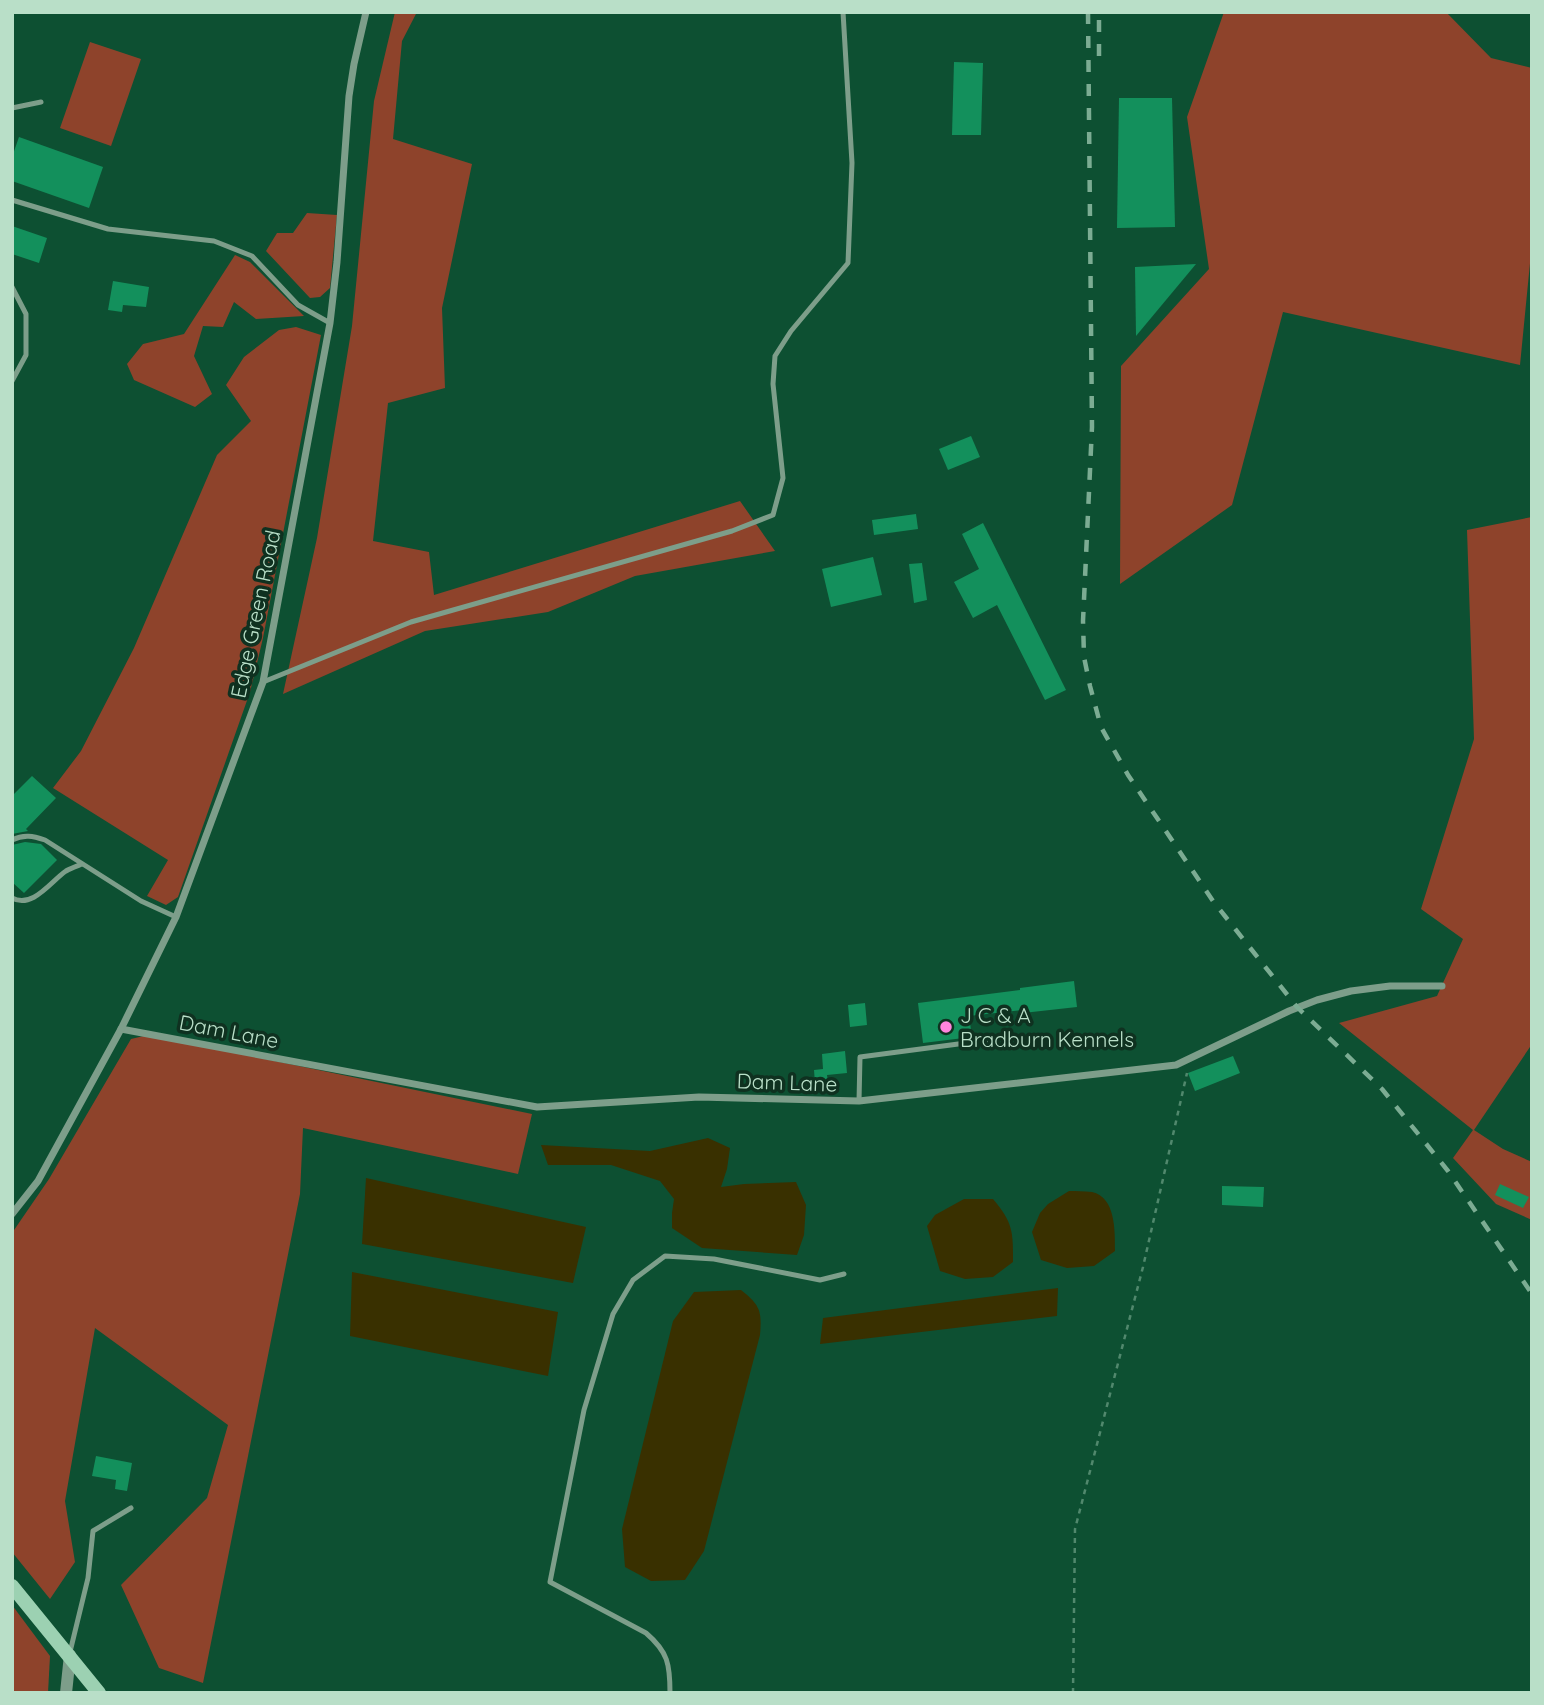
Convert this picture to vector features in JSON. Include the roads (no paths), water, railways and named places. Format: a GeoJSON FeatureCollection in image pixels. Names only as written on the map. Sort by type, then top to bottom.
{"type":"FeatureCollection","features":[{"type":"Feature","properties":{"kind":"main road"},"geometry":{"type":"LineString","coordinates":[[12,1586],[99,1693]]}},
{"type":"Feature","properties":{"kind":"street","name":"Edge Green Road"},"geometry":{"type":"LineString","coordinates":[[12,1214],[38,1181],[121,1029],[176,917],[263,682],[330,324],[349,96],[366,12]]}},
{"type":"Feature","properties":{"kind":"street","name":"Dam Lane"},"geometry":{"type":"LineString","coordinates":[[121,1029],[537,1107],[699,1097],[859,1101],[1176,1065],[1289,1010],[1317,1000],[1351,991],[1390,986],[1442,986]]}},
{"type":"Feature","properties":{"kind":"street"},"geometry":{"type":"LineString","coordinates":[[66,1693],[70,1655]]}},
{"type":"Feature","properties":{"kind":"lane"},"geometry":{"type":"LineString","coordinates":[[263,682],[411,622],[732,531],[773,515],[783,478],[773,384],[775,356],[791,331],[848,263],[852,163],[842,12]]}},
{"type":"Feature","properties":{"kind":"lane"},"geometry":{"type":"LineString","coordinates":[[12,108],[41,102]]}},
{"type":"Feature","properties":{"kind":"lane"},"geometry":{"type":"LineString","coordinates":[[12,200],[108,229],[214,241],[252,256],[298,305],[330,324]]}},
{"type":"Feature","properties":{"kind":"lane"},"geometry":{"type":"LineString","coordinates":[[12,287],[26,314],[26,355],[12,381]]}},
{"type":"Feature","properties":{"kind":"lane"},"geometry":{"type":"LineString","coordinates":[[12,840],[33,836],[45,841],[141,901],[176,917]]}},
{"type":"Feature","properties":{"kind":"lane"},"geometry":{"type":"LineString","coordinates":[[12,898],[18,901],[28,900],[69,869],[82,864]]}},
{"type":"Feature","properties":{"kind":"lane"},"geometry":{"type":"LineString","coordinates":[[859,1101],[860,1057],[996,1039]]}},
{"type":"Feature","properties":{"kind":"lane"},"geometry":{"type":"LineString","coordinates":[[670,1693],[670,1672],[666,1655],[658,1644],[646,1633],[550,1582],[584,1410],[612,1314],[633,1280],[665,1256],[714,1259],[820,1280],[844,1274]]}},
{"type":"Feature","properties":{"kind":"lane"},"geometry":{"type":"LineString","coordinates":[[70,1655],[88,1578],[93,1531],[131,1508]]}},
{"type":"Feature","properties":{"kind":"railway"},"geometry":{"type":"LineString","coordinates":[[1088,12],[1092,427],[1083,621],[1084,657],[1101,727],[1128,775],[1213,901],[1297,1007],[1382,1089],[1448,1171],[1532,1294]]}},
{"type":"Feature","properties":{"kind":"railway"},"geometry":{"type":"LineString","coordinates":[[1099,12],[1099,56]]}},
{"type":"Feature","properties":{"kind":"place","name":"J C & A Bradburn Kennels"},"geometry":{"type":"Point","coordinates":[946,1027]}}]}
